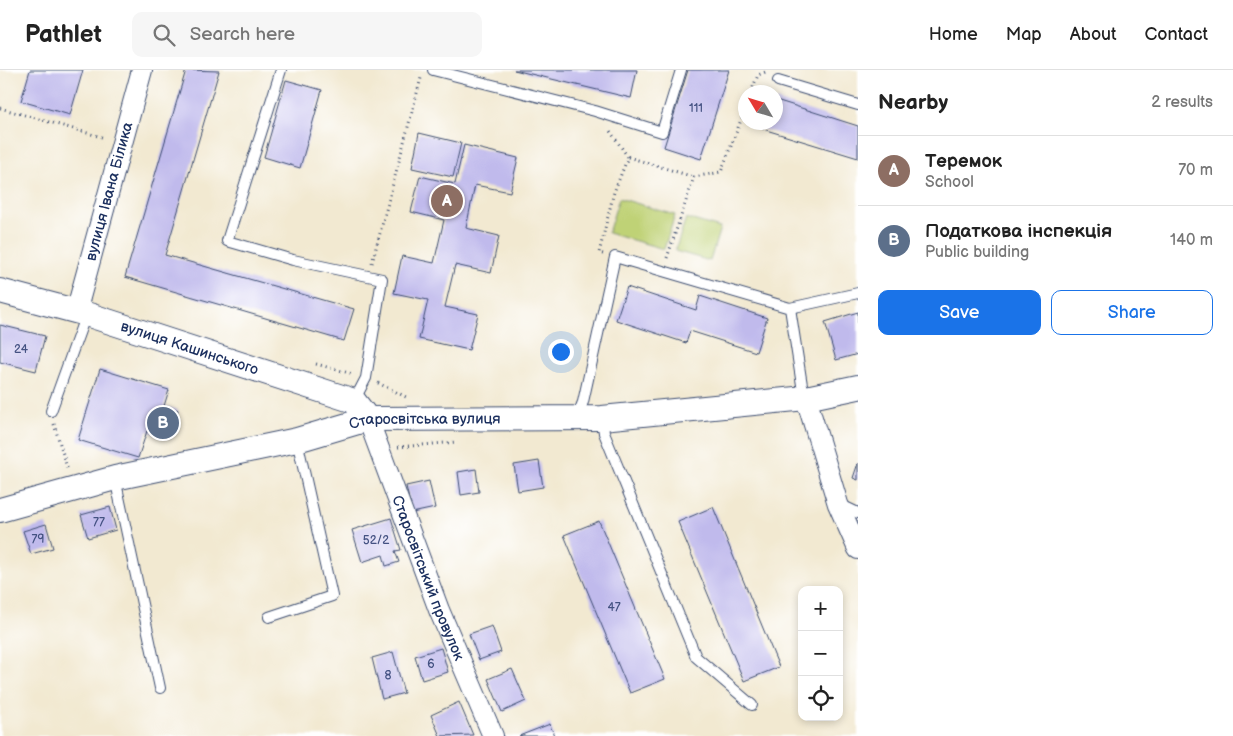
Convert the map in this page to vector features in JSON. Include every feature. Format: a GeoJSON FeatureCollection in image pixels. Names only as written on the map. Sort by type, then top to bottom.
{"type":"FeatureCollection","features":[{"type":"Feature","properties":{"kind":"street","name":"вулиця Івана Білика"},"geometry":{"type":"LineString","coordinates":[[80,313],[142,70]]}},
{"type":"Feature","properties":{"kind":"street","name":"вулиця Кашинського"},"geometry":{"type":"LineString","coordinates":[[0,291],[80,313],[361,410]]}},
{"type":"Feature","properties":{"kind":"street","name":"Старосвітська вулиця"},"geometry":{"type":"LineString","coordinates":[[0,510],[115,478],[298,440],[361,410],[602,418],[806,398],[858,386]]}},
{"type":"Feature","properties":{"kind":"street"},"geometry":{"type":"LineString","coordinates":[[806,398],[838,504],[858,549]]}},
{"type":"Feature","properties":{"kind":"street","name":"Старосвітський провулок"},"geometry":{"type":"LineString","coordinates":[[361,410],[439,610],[493,736]]}},
{"type":"Feature","properties":{"kind":"lane"},"geometry":{"type":"LineString","coordinates":[[281,70],[227,241],[293,260],[382,279],[361,410]]}},
{"type":"Feature","properties":{"kind":"lane"},"geometry":{"type":"LineString","coordinates":[[432,70],[595,111],[662,132],[681,70]]}},
{"type":"Feature","properties":{"kind":"lane"},"geometry":{"type":"LineString","coordinates":[[778,81],[858,105]]}},
{"type":"Feature","properties":{"kind":"lane"},"geometry":{"type":"LineString","coordinates":[[577,418],[615,257],[790,308],[858,293]]}},
{"type":"Feature","properties":{"kind":"lane"},"geometry":{"type":"LineString","coordinates":[[790,308],[802,385],[806,398]]}},
{"type":"Feature","properties":{"kind":"lane"},"geometry":{"type":"LineString","coordinates":[[51,411],[80,313]]}},
{"type":"Feature","properties":{"kind":"lane"},"geometry":{"type":"LineString","coordinates":[[602,418],[604,433],[696,657],[752,705]]}},
{"type":"Feature","properties":{"kind":"lane"},"geometry":{"type":"LineString","coordinates":[[269,617],[332,596],[298,440]]}},
{"type":"Feature","properties":{"kind":"lane"},"geometry":{"type":"LineString","coordinates":[[115,478],[160,688]]}},
{"type":"Feature","properties":{"kind":"lane"},"geometry":{"type":"LineString","coordinates":[[838,504],[858,513]]}},
{"type":"Feature","properties":{"kind":"path"},"geometry":{"type":"LineString","coordinates":[[369,276],[423,70]]}},
{"type":"Feature","properties":{"kind":"path"},"geometry":{"type":"LineString","coordinates":[[754,85],[758,75],[771,70]]}},
{"type":"Feature","properties":{"kind":"path"},"geometry":{"type":"LineString","coordinates":[[0,108],[106,138],[108,130]]}},
{"type":"Feature","properties":{"kind":"path"},"geometry":{"type":"LineString","coordinates":[[595,111],[628,157],[694,177],[720,172],[738,127]]}},
{"type":"Feature","properties":{"kind":"path"},"geometry":{"type":"LineString","coordinates":[[615,257],[599,253],[614,192],[628,157]]}},
{"type":"Feature","properties":{"kind":"path"},"geometry":{"type":"LineString","coordinates":[[663,270],[694,177]]}},
{"type":"Feature","properties":{"kind":"path"},"geometry":{"type":"LineString","coordinates":[[308,362],[366,378],[409,398]]}},
{"type":"Feature","properties":{"kind":"path"},"geometry":{"type":"LineString","coordinates":[[51,411],[71,489]]}},
{"type":"Feature","properties":{"kind":"green space"},"geometry":{"type":"Polygon","coordinates":[[[619,198],[675,215],[664,249],[608,233],[619,198]]]}},
{"type":"Feature","properties":{"kind":"green space"},"geometry":{"type":"Polygon","coordinates":[[[686,218],[720,228],[710,261],[675,251],[686,218]]]}},
{"type":"Feature","properties":{"kind":"building"},"geometry":{"type":"Polygon","coordinates":[[[30,70],[83,70],[70,115],[21,101],[30,70]]]}},
{"type":"Feature","properties":{"kind":"building"},"geometry":{"type":"Polygon","coordinates":[[[186,70],[219,71],[165,255],[354,309],[344,341],[125,277],[186,70]]]}},
{"type":"Feature","properties":{"kind":"building"},"geometry":{"type":"Polygon","coordinates":[[[514,70],[637,70],[631,98],[514,70]]]}},
{"type":"Feature","properties":{"kind":"building"},"geometry":{"type":"Polygon","coordinates":[[[688,70],[729,70],[701,159],[664,147],[688,70]]]}},
{"type":"Feature","properties":{"kind":"building"},"geometry":{"type":"Polygon","coordinates":[[[286,80],[322,90],[300,168],[264,157],[286,80]]]}},
{"type":"Feature","properties":{"kind":"building"},"geometry":{"type":"Polygon","coordinates":[[[783,102],[858,126],[858,158],[766,130],[783,130],[783,102]]]}},
{"type":"Feature","properties":{"kind":"building"},"geometry":{"type":"Polygon","coordinates":[[[419,133],[461,143],[453,177],[412,168],[419,133]]]}},
{"type":"Feature","properties":{"kind":"building"},"geometry":{"type":"Polygon","coordinates":[[[464,145],[518,158],[510,192],[475,185],[466,228],[499,236],[491,273],[455,265],[445,307],[478,314],[469,350],[419,339],[428,300],[394,293],[402,256],[434,263],[444,220],[411,212],[420,176],[455,184],[464,145]]]}},
{"type":"Feature","properties":{"kind":"building"},"geometry":{"type":"Polygon","coordinates":[[[627,287],[696,310],[700,296],[767,318],[756,352],[690,331],[686,343],[616,320],[627,287]]]}},
{"type":"Feature","properties":{"kind":"building"},"geometry":{"type":"Polygon","coordinates":[[[858,312],[858,354],[836,360],[825,322],[858,312]]]}},
{"type":"Feature","properties":{"kind":"building"},"geometry":{"type":"Polygon","coordinates":[[[0,325],[45,336],[36,371],[0,362],[0,325]]]}},
{"type":"Feature","properties":{"kind":"building"},"geometry":{"type":"Polygon","coordinates":[[[100,369],[169,390],[164,406],[178,410],[169,438],[147,431],[138,458],[78,440],[100,369]]]}},
{"type":"Feature","properties":{"kind":"building"},"geometry":{"type":"Polygon","coordinates":[[[539,461],[543,487],[518,491],[514,465],[539,461]]]}},
{"type":"Feature","properties":{"kind":"building"},"geometry":{"type":"Polygon","coordinates":[[[858,463],[858,480],[853,478],[858,463]]]}},
{"type":"Feature","properties":{"kind":"building"},"geometry":{"type":"Polygon","coordinates":[[[476,469],[479,492],[461,495],[458,472],[476,469]]]}},
{"type":"Feature","properties":{"kind":"building"},"geometry":{"type":"Polygon","coordinates":[[[429,481],[435,508],[412,513],[406,486],[429,481]]]}},
{"type":"Feature","properties":{"kind":"building"},"geometry":{"type":"Polygon","coordinates":[[[110,507],[116,530],[88,538],[81,515],[110,507]]]}},
{"type":"Feature","properties":{"kind":"building"},"geometry":{"type":"Polygon","coordinates":[[[713,507],[779,667],[744,681],[678,522],[713,507]]]}},
{"type":"Feature","properties":{"kind":"building"},"geometry":{"type":"Polygon","coordinates":[[[391,518],[401,550],[395,551],[399,562],[386,566],[383,555],[362,562],[352,530],[391,518]]]}},
{"type":"Feature","properties":{"kind":"building"},"geometry":{"type":"Polygon","coordinates":[[[599,521],[665,679],[630,693],[564,535],[599,521]]]}},
{"type":"Feature","properties":{"kind":"building"},"geometry":{"type":"Polygon","coordinates":[[[46,524],[53,548],[31,554],[23,531],[46,524]]]}},
{"type":"Feature","properties":{"kind":"building"},"geometry":{"type":"Polygon","coordinates":[[[492,626],[501,652],[479,660],[469,634],[492,626]]]}},
{"type":"Feature","properties":{"kind":"building"},"geometry":{"type":"Polygon","coordinates":[[[441,648],[448,672],[422,680],[415,656],[441,648]]]}},
{"type":"Feature","properties":{"kind":"building"},"geometry":{"type":"Polygon","coordinates":[[[393,652],[404,693],[382,699],[372,658],[393,652]]]}},
{"type":"Feature","properties":{"kind":"building"},"geometry":{"type":"Polygon","coordinates":[[[512,669],[526,701],[502,712],[488,679],[512,669]]]}},
{"type":"Feature","properties":{"kind":"building"},"geometry":{"type":"Polygon","coordinates":[[[459,702],[473,735],[440,736],[431,715],[459,702]]]}},
{"type":"Feature","properties":{"kind":"building"},"geometry":{"type":"Polygon","coordinates":[[[550,724],[554,736],[519,736],[550,724]]]}},
{"type":"Feature","properties":{"kind":"place","name":"Теремок"},"geometry":{"type":"Point","coordinates":[447,201]}},
{"type":"Feature","properties":{"kind":"place","name":"Податкова інспекція"},"geometry":{"type":"Point","coordinates":[163,423]}}]}
